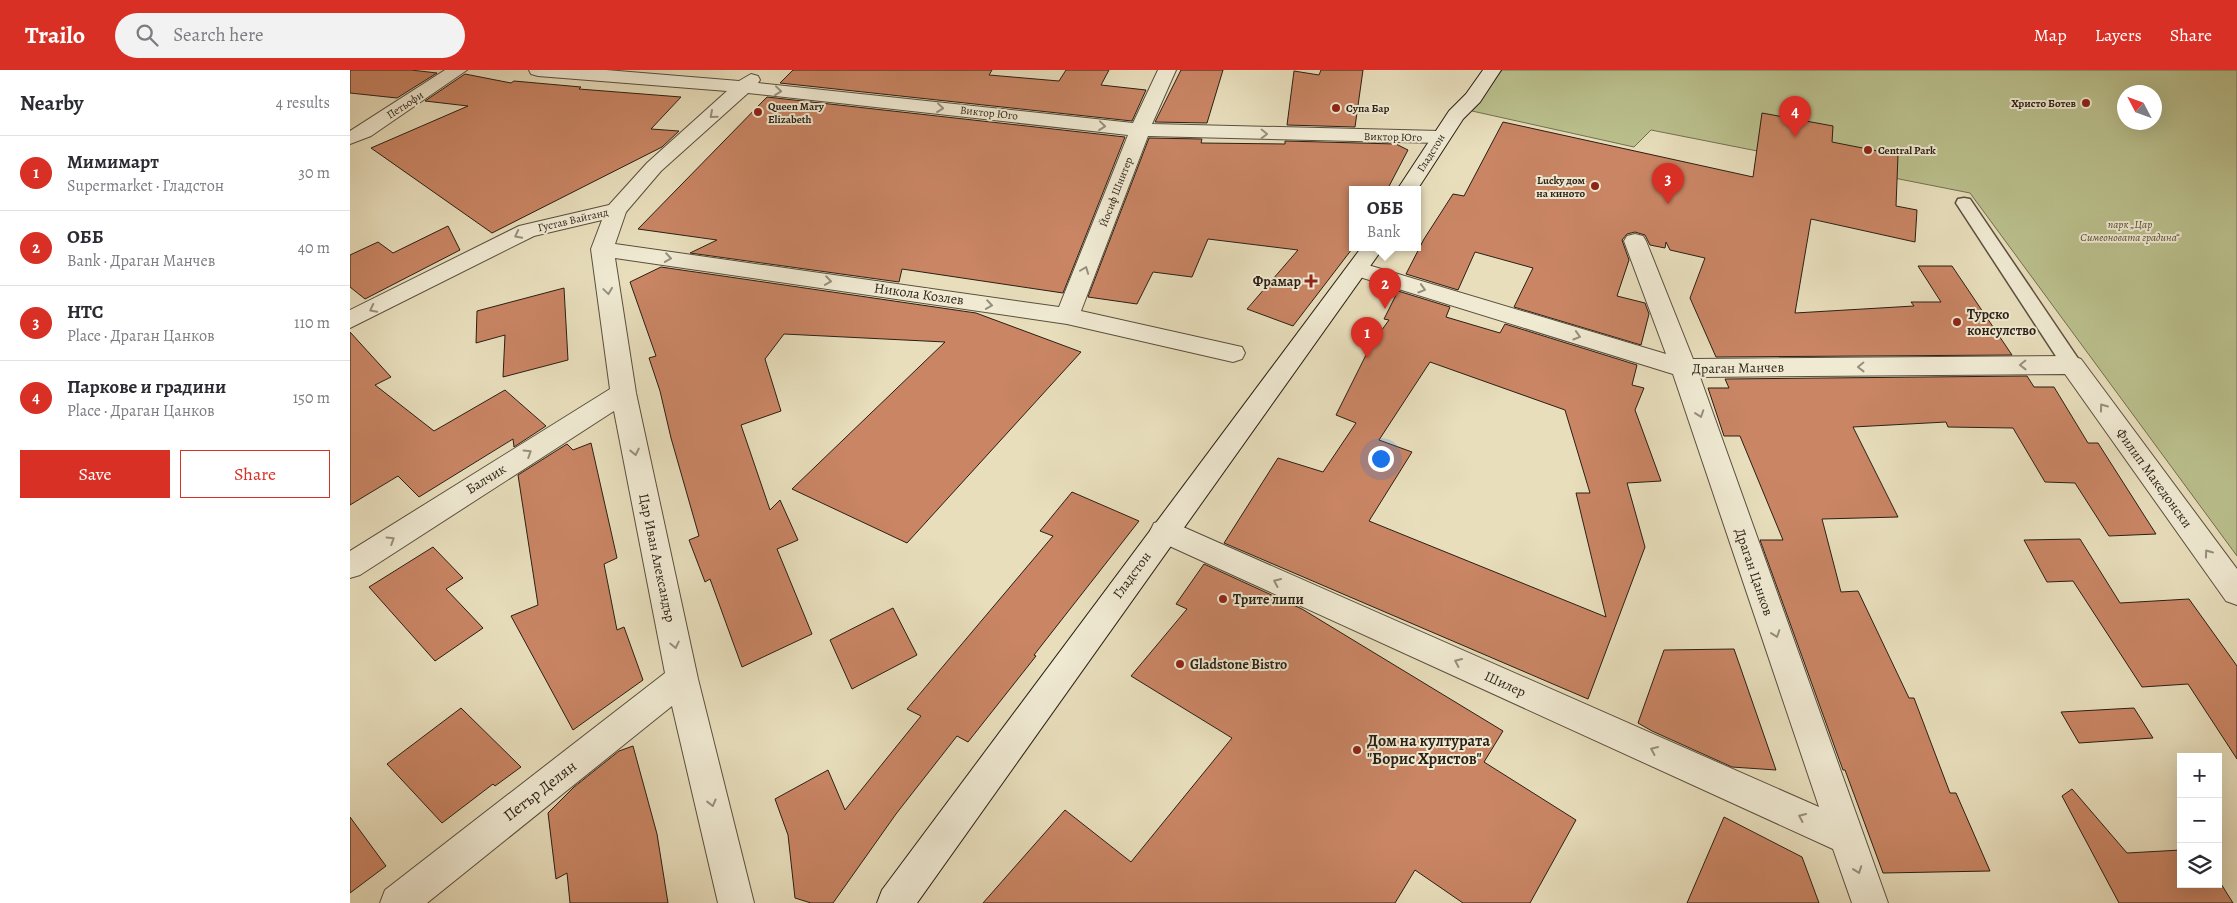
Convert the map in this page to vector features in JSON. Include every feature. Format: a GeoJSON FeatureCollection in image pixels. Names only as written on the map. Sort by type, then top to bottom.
{"type":"FeatureCollection","features":[{"type":"Feature","properties":{"kind":"street","name":"Петьофи"},"geometry":{"type":"LineString","coordinates":[[350,138],[364,132],[458,70]]}},
{"type":"Feature","properties":{"kind":"street","name":"Виктор Юго"},"geometry":{"type":"LineString","coordinates":[[538,70],[745,87],[1140,130],[1440,137]]}},
{"type":"Feature","properties":{"kind":"street","name":"Густав Вайганд"},"geometry":{"type":"LineString","coordinates":[[350,320],[527,231],[616,210],[654,167],[745,87],[761,70]]}},
{"type":"Feature","properties":{"kind":"street","name":"Йосиф Шнитер"},"geometry":{"type":"LineString","coordinates":[[1068,316],[1140,130],[1167,70]]}},
{"type":"Feature","properties":{"kind":"street","name":"Гладстон"},"geometry":{"type":"LineString","coordinates":[[1456,115],[1462,90],[1472,70]]}},
{"type":"Feature","properties":{"kind":"street","name":"Гладстон"},"geometry":{"type":"LineString","coordinates":[[1410,186],[1440,137],[1456,115],[1473,98],[1492,70]]}},
{"type":"Feature","properties":{"kind":"street","name":"Цар Иван Александър"},"geometry":{"type":"LineString","coordinates":[[616,210],[602,249],[623,393],[682,679],[736,903]]}},
{"type":"Feature","properties":{"kind":"street","name":"Драган Цанков"},"geometry":{"type":"LineString","coordinates":[[1635,241],[1684,368],[1870,903]]}},
{"type":"Feature","properties":{"kind":"street","name":"Никола Козлев"},"geometry":{"type":"LineString","coordinates":[[602,249],[1068,316],[1233,353]]}},
{"type":"Feature","properties":{"kind":"street","name":"Гладстон"},"geometry":{"type":"LineString","coordinates":[[895,903],[1164,531],[1365,258]]}},
{"type":"Feature","properties":{"kind":"street","name":"Драган Манчев"},"geometry":{"type":"LineString","coordinates":[[1365,258],[1684,368],[2072,365]]}},
{"type":"Feature","properties":{"kind":"street","name":"Филип Македонски"},"geometry":{"type":"LineString","coordinates":[[2072,365],[2237,592]]}},
{"type":"Feature","properties":{"kind":"street","name":"Балчик"},"geometry":{"type":"LineString","coordinates":[[350,566],[623,393]]}},
{"type":"Feature","properties":{"kind":"street","name":"Шилер"},"geometry":{"type":"LineString","coordinates":[[1164,531],[1847,837]]}},
{"type":"Feature","properties":{"kind":"street","name":"Петър Делян"},"geometry":{"type":"LineString","coordinates":[[398,903],[682,679]]}},
{"type":"Feature","properties":{"kind":"lane"},"geometry":{"type":"LineString","coordinates":[[1964,202],[2072,365]]}},
{"type":"Feature","properties":{"kind":"green space","name":"парк „Цар Симеоновата градина“"},"geometry":{"type":"Polygon","coordinates":[[[1502,70],[2237,70],[2237,556],[1970,193],[1651,130],[1634,147],[1472,111],[1502,70]]]}},
{"type":"Feature","properties":{"kind":"building"},"geometry":{"type":"Polygon","coordinates":[[[350,70],[411,70],[437,73],[397,98],[350,93],[350,70]]]}},
{"type":"Feature","properties":{"kind":"building"},"geometry":{"type":"Polygon","coordinates":[[[793,70],[992,70],[989,75],[1059,81],[1066,70],[1109,70],[1101,85],[1146,90],[1132,121],[780,83],[793,70]]]}},
{"type":"Feature","properties":{"kind":"building"},"geometry":{"type":"Polygon","coordinates":[[[1181,70],[1223,70],[1207,123],[1155,122],[1181,70]]]}},
{"type":"Feature","properties":{"kind":"building"},"geometry":{"type":"Polygon","coordinates":[[[1321,70],[1363,70],[1355,127],[1287,125],[1294,71],[1319,75],[1321,70]]]}},
{"type":"Feature","properties":{"kind":"building"},"geometry":{"type":"Polygon","coordinates":[[[465,74],[511,83],[514,81],[581,87],[579,89],[681,97],[651,129],[679,131],[662,147],[492,233],[371,148],[468,106],[425,101],[465,74]]]}},
{"type":"Feature","properties":{"kind":"building"},"geometry":{"type":"Polygon","coordinates":[[[767,97],[1125,137],[1063,293],[902,269],[899,282],[690,253],[717,240],[638,229],[767,97]]]}},
{"type":"Feature","properties":{"kind":"building"},"geometry":{"type":"Polygon","coordinates":[[[1762,113],[1833,126],[1832,142],[1898,155],[1896,206],[1917,210],[1915,242],[1811,219],[1795,313],[1914,306],[1911,302],[1941,302],[1918,266],[1952,266],[2012,355],[1716,357],[1690,298],[1705,258],[1670,250],[1666,242],[1665,248],[1650,245],[1645,235],[1635,232],[1627,234],[1622,240],[1629,260],[1617,296],[1645,303],[1649,314],[1641,345],[1514,307],[1533,268],[1475,252],[1458,290],[1406,274],[1418,251],[1421,251],[1424,239],[1453,194],[1464,196],[1503,122],[1753,177],[1762,113]]]}},
{"type":"Feature","properties":{"kind":"building"},"geometry":{"type":"Polygon","coordinates":[[[1149,138],[1202,139],[1201,143],[1285,144],[1285,141],[1396,144],[1408,150],[1389,186],[1349,186],[1350,251],[1293,326],[1247,309],[1298,250],[1208,239],[1192,277],[1153,272],[1137,304],[1088,297],[1149,138]]]}},
{"type":"Feature","properties":{"kind":"building"},"geometry":{"type":"Polygon","coordinates":[[[448,226],[460,250],[365,299],[350,287],[350,255],[378,242],[393,253],[448,226]]]}},
{"type":"Feature","properties":{"kind":"building"},"geometry":{"type":"Polygon","coordinates":[[[661,267],[976,313],[1081,352],[907,543],[792,489],[945,342],[784,334],[765,359],[781,411],[741,425],[770,510],[780,500],[798,540],[777,549],[812,634],[742,667],[710,579],[705,582],[689,540],[699,536],[671,438],[660,391],[649,358],[656,356],[630,282],[661,267]]]}},
{"type":"Feature","properties":{"kind":"building"},"geometry":{"type":"Polygon","coordinates":[[[564,288],[568,360],[503,377],[505,335],[476,343],[477,311],[564,288]]]}},
{"type":"Feature","properties":{"kind":"building"},"geometry":{"type":"Polygon","coordinates":[[[1398,291],[1450,307],[1446,317],[1500,333],[1505,324],[1637,365],[1632,385],[1644,388],[1635,410],[1661,481],[1627,483],[1645,547],[1588,699],[1224,543],[1278,458],[1323,472],[1356,423],[1336,415],[1371,345],[1389,320],[1384,319],[1398,291]],[[1430,362],[1379,440],[1412,452],[1369,521],[1606,617],[1576,493],[1590,493],[1565,410],[1430,362]]]}},
{"type":"Feature","properties":{"kind":"building"},"geometry":{"type":"Polygon","coordinates":[[[350,332],[391,377],[375,385],[434,431],[505,390],[546,426],[514,447],[513,439],[419,497],[398,476],[350,505],[350,332]]]}},
{"type":"Feature","properties":{"kind":"building"},"geometry":{"type":"Polygon","coordinates":[[[2027,376],[2034,387],[2054,387],[2088,443],[2098,443],[2156,534],[2109,536],[2075,483],[2045,482],[2013,428],[1948,427],[1946,422],[1853,427],[1898,517],[1822,519],[1841,592],[1858,591],[1909,698],[1914,698],[1950,793],[1956,793],[1990,871],[1883,873],[1845,770],[1843,770],[1760,540],[1783,540],[1740,436],[1724,436],[1708,388],[1729,388],[1725,379],[2027,376]]]}},
{"type":"Feature","properties":{"kind":"building"},"geometry":{"type":"Polygon","coordinates":[[[591,443],[617,558],[604,564],[617,630],[624,627],[643,680],[573,730],[511,616],[538,605],[518,475],[567,444],[573,450],[591,443]]]}},
{"type":"Feature","properties":{"kind":"building"},"geometry":{"type":"Polygon","coordinates":[[[1072,492],[1139,521],[968,742],[957,736],[896,814],[833,903],[811,903],[795,898],[788,835],[775,799],[828,770],[845,810],[921,716],[907,709],[1053,536],[1040,531],[1072,492]]]}},
{"type":"Feature","properties":{"kind":"building"},"geometry":{"type":"Polygon","coordinates":[[[2080,539],[2120,603],[2189,599],[2237,666],[2237,759],[2188,684],[2142,687],[2073,581],[2047,582],[2024,540],[2080,539]]]}},
{"type":"Feature","properties":{"kind":"building"},"geometry":{"type":"Polygon","coordinates":[[[433,547],[463,578],[446,589],[483,628],[435,661],[369,587],[433,547]]]}},
{"type":"Feature","properties":{"kind":"building","name":"Дом на културата \"Борис Христов\""},"geometry":{"type":"Polygon","coordinates":[[[1204,564],[1302,609],[1503,731],[1484,762],[1576,820],[1530,903],[1463,903],[1415,870],[1395,903],[983,903],[1065,810],[1131,862],[1232,738],[1131,676],[1187,609],[1176,604],[1204,564]]]}},
{"type":"Feature","properties":{"kind":"building"},"geometry":{"type":"Polygon","coordinates":[[[893,608],[917,655],[852,689],[830,640],[893,608]]]}},
{"type":"Feature","properties":{"kind":"building"},"geometry":{"type":"Polygon","coordinates":[[[1734,649],[1776,770],[1732,767],[1638,723],[1664,650],[1734,649]]]}},
{"type":"Feature","properties":{"kind":"building"},"geometry":{"type":"Polygon","coordinates":[[[461,708],[521,767],[495,786],[493,784],[442,823],[387,764],[461,708]]]}},
{"type":"Feature","properties":{"kind":"building"},"geometry":{"type":"Polygon","coordinates":[[[2134,708],[2153,738],[2079,743],[2061,712],[2134,708]]]}},
{"type":"Feature","properties":{"kind":"building"},"geometry":{"type":"Polygon","coordinates":[[[633,746],[657,834],[668,903],[570,903],[567,873],[556,879],[548,813],[574,787],[619,751],[633,746]]]}},
{"type":"Feature","properties":{"kind":"building"},"geometry":{"type":"Polygon","coordinates":[[[2072,789],[2127,853],[2177,850],[2177,888],[2222,888],[2222,885],[2233,903],[2119,903],[2062,796],[2072,789]]]}},
{"type":"Feature","properties":{"kind":"building"},"geometry":{"type":"Polygon","coordinates":[[[350,817],[386,866],[350,893],[350,817]]]}},
{"type":"Feature","properties":{"kind":"building"},"geometry":{"type":"Polygon","coordinates":[[[1724,817],[1802,857],[1819,903],[1687,903],[1724,817]]]}},
{"type":"Feature","properties":{"kind":"place","name":"Христо Ботев"},"geometry":{"type":"Point","coordinates":[2086,103]}},
{"type":"Feature","properties":{"kind":"place","name":"Супа Бар"},"geometry":{"type":"Point","coordinates":[1336,108]}},
{"type":"Feature","properties":{"kind":"place","name":"Queen Mary Elizabeth"},"geometry":{"type":"Point","coordinates":[758,112]}},
{"type":"Feature","properties":{"kind":"place","name":"Паркове и градини"},"geometry":{"type":"Point","coordinates":[1795,137]}},
{"type":"Feature","properties":{"kind":"place","name":"Central Park"},"geometry":{"type":"Point","coordinates":[1868,150]}},
{"type":"Feature","properties":{"kind":"place","name":"Lucky дом на киното"},"geometry":{"type":"Point","coordinates":[1595,186]}},
{"type":"Feature","properties":{"kind":"place","name":"НТС"},"geometry":{"type":"Point","coordinates":[1668,204]}},
{"type":"Feature","properties":{"kind":"place","name":"Фрамар"},"geometry":{"type":"Point","coordinates":[1311,281]}},
{"type":"Feature","properties":{"kind":"place","name":"ОББ"},"geometry":{"type":"Point","coordinates":[1385,309]}},
{"type":"Feature","properties":{"kind":"place","name":"Турско консулство"},"geometry":{"type":"Point","coordinates":[1957,322]}},
{"type":"Feature","properties":{"kind":"place","name":"Мимимарт"},"geometry":{"type":"Point","coordinates":[1367,358]}},
{"type":"Feature","properties":{"kind":"place","name":"Трите липи"},"geometry":{"type":"Point","coordinates":[1223,599]}},
{"type":"Feature","properties":{"kind":"place","name":"Gladstone Bistro"},"geometry":{"type":"Point","coordinates":[1180,664]}},
{"type":"Feature","properties":{"kind":"place","name":"Дом на културата \"Борис Христов\""},"geometry":{"type":"Point","coordinates":[1357,750]}}]}
